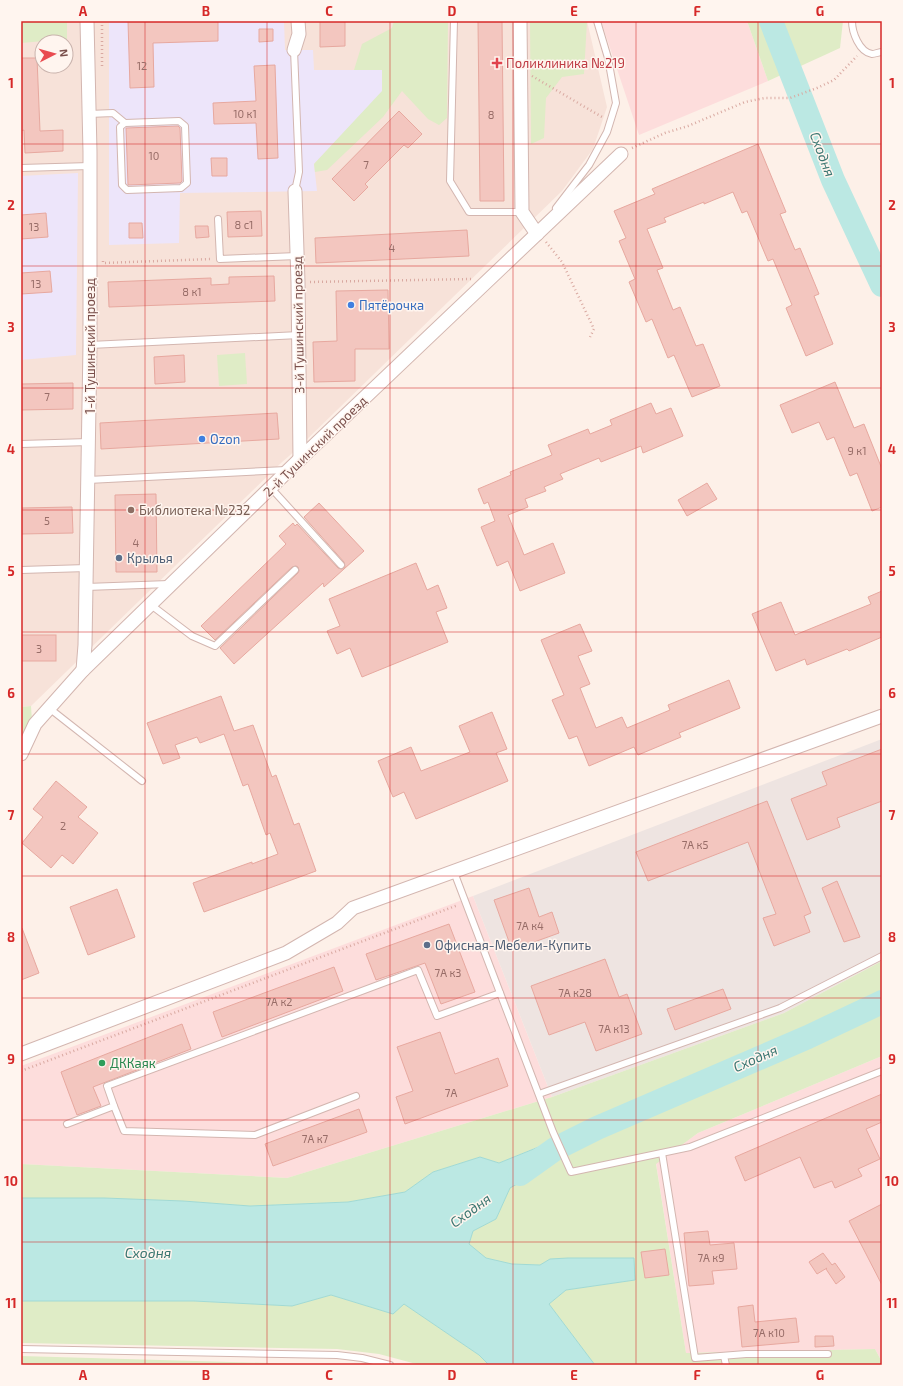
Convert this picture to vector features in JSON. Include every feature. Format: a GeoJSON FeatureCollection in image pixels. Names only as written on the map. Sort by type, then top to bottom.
{"type":"FeatureCollection","features":[{"type":"Feature","properties":{"kind":"street","name":"1-й Тушинский проезд"},"geometry":{"type":"LineString","coordinates":[[84,670],[90,345],[90,166],[87,21]]}},
{"type":"Feature","properties":{"kind":"street"},"geometry":{"type":"LineString","coordinates":[[294,50],[299,34],[298,21]]}},
{"type":"Feature","properties":{"kind":"street"},"geometry":{"type":"LineString","coordinates":[[520,21],[522,69],[522,212],[537,234]]}},
{"type":"Feature","properties":{"kind":"street","name":"2-й Тушинский проезд"},"geometry":{"type":"LineString","coordinates":[[21,754],[35,724],[84,670],[300,459],[621,154]]}},
{"type":"Feature","properties":{"kind":"street","name":"3-й Тушинский проезд"},"geometry":{"type":"LineString","coordinates":[[295,191],[299,334],[300,459]]}},
{"type":"Feature","properties":{"kind":"street"},"geometry":{"type":"LineString","coordinates":[[21,1054],[286,953],[337,923],[353,908],[882,716]]}},
{"type":"Feature","properties":{"kind":"lane"},"geometry":{"type":"LineString","coordinates":[[454,21],[450,181],[469,212],[522,212]]}},
{"type":"Feature","properties":{"kind":"lane"},"geometry":{"type":"LineString","coordinates":[[537,234],[589,166],[607,132],[616,103],[608,58],[596,21]]}},
{"type":"Feature","properties":{"kind":"lane"},"geometry":{"type":"LineString","coordinates":[[852,21],[859,43],[863,50],[872,54],[882,52]]}},
{"type":"Feature","properties":{"kind":"lane"},"geometry":{"type":"LineString","coordinates":[[294,50],[299,172],[295,191]]}},
{"type":"Feature","properties":{"kind":"lane"},"geometry":{"type":"LineString","coordinates":[[89,114],[113,113],[125,123],[179,121],[185,126],[187,183],[181,188],[128,190],[122,185],[120,127],[125,123]]}},
{"type":"Feature","properties":{"kind":"lane"},"geometry":{"type":"LineString","coordinates":[[21,168],[90,166]]}},
{"type":"Feature","properties":{"kind":"lane"},"geometry":{"type":"LineString","coordinates":[[218,219],[220,259],[297,256]]}},
{"type":"Feature","properties":{"kind":"lane"},"geometry":{"type":"LineString","coordinates":[[90,345],[299,334]]}},
{"type":"Feature","properties":{"kind":"lane"},"geometry":{"type":"LineString","coordinates":[[21,444],[89,442]]}},
{"type":"Feature","properties":{"kind":"lane"},"geometry":{"type":"LineString","coordinates":[[88,480],[290,470]]}},
{"type":"Feature","properties":{"kind":"lane"},"geometry":{"type":"LineString","coordinates":[[270,488],[341,565]]}},
{"type":"Feature","properties":{"kind":"lane"},"geometry":{"type":"LineString","coordinates":[[21,570],[87,568]]}},
{"type":"Feature","properties":{"kind":"lane"},"geometry":{"type":"LineString","coordinates":[[151,605],[192,636],[214,646],[295,570]]}},
{"type":"Feature","properties":{"kind":"lane"},"geometry":{"type":"LineString","coordinates":[[86,587],[173,584]]}},
{"type":"Feature","properties":{"kind":"lane"},"geometry":{"type":"LineString","coordinates":[[49,708],[142,781]]}},
{"type":"Feature","properties":{"kind":"lane"},"geometry":{"type":"LineString","coordinates":[[454,872],[553,1132],[571,1172],[690,1147],[882,1071]]}},
{"type":"Feature","properties":{"kind":"lane"},"geometry":{"type":"LineString","coordinates":[[539,1094],[780,1008],[882,956]]}},
{"type":"Feature","properties":{"kind":"lane"},"geometry":{"type":"LineString","coordinates":[[356,1096],[255,1135],[124,1131],[107,1086],[418,970],[437,1016],[500,993]]}},
{"type":"Feature","properties":{"kind":"lane"},"geometry":{"type":"LineString","coordinates":[[67,1124],[114,1106]]}},
{"type":"Feature","properties":{"kind":"lane"},"geometry":{"type":"LineString","coordinates":[[662,1153],[694,1358],[746,1354],[828,1354]]}},
{"type":"Feature","properties":{"kind":"lane"},"geometry":{"type":"LineString","coordinates":[[21,1349],[337,1355],[362,1358],[390,1365]]}},
{"type":"Feature","properties":{"kind":"lane"},"geometry":{"type":"LineString","coordinates":[[724,1356],[726,1365]]}},
{"type":"Feature","properties":{"kind":"path"},"geometry":{"type":"LineString","coordinates":[[621,154],[665,133],[688,126],[745,102],[765,98],[790,98],[817,88],[834,80],[858,56],[861,58]]}},
{"type":"Feature","properties":{"kind":"path"},"geometry":{"type":"LineString","coordinates":[[522,69],[610,122]]}},
{"type":"Feature","properties":{"kind":"path"},"geometry":{"type":"LineString","coordinates":[[537,234],[551,247],[562,262],[594,329],[590,336]]}},
{"type":"Feature","properties":{"kind":"path"},"geometry":{"type":"LineString","coordinates":[[298,282],[490,279]]}},
{"type":"Feature","properties":{"kind":"path"},"geometry":{"type":"LineString","coordinates":[[21,1071],[465,902]]}},
{"type":"Feature","properties":{"kind":"shaded area"},"geometry":{"type":"Polygon","coordinates":[[[21,21],[587,21],[607,107],[593,149],[562,191],[31,706],[21,707],[21,21]]]}},
{"type":"Feature","properties":{"kind":"shaded area"},"geometry":{"type":"Polygon","coordinates":[[[109,21],[284,21],[285,50],[313,50],[314,70],[383,70],[383,91],[314,164],[317,191],[180,193],[179,243],[109,245],[109,21]]]}},
{"type":"Feature","properties":{"kind":"shaded area"},"geometry":{"type":"Polygon","coordinates":[[[601,21],[747,21],[768,81],[639,135],[601,21]]]}},
{"type":"Feature","properties":{"kind":"shaded area"},"geometry":{"type":"Polygon","coordinates":[[[78,173],[76,355],[21,360],[21,176],[78,173]]]}},
{"type":"Feature","properties":{"kind":"shaded area"},"geometry":{"type":"Polygon","coordinates":[[[882,739],[882,961],[784,1013],[552,1097],[473,896],[882,739]]]}},
{"type":"Feature","properties":{"kind":"shaded area"},"geometry":{"type":"Polygon","coordinates":[[[473,896],[552,1097],[287,1178],[21,1164],[21,1066],[473,896]]]}},
{"type":"Feature","properties":{"kind":"shaded area"},"geometry":{"type":"Polygon","coordinates":[[[882,1056],[882,1362],[875,1349],[686,1353],[656,1163],[698,1133],[882,1056]]]}},
{"type":"Feature","properties":{"kind":"green space"},"geometry":{"type":"Polygon","coordinates":[[[21,21],[67,21],[67,34],[34,34],[34,42],[21,43],[21,21]]]}},
{"type":"Feature","properties":{"kind":"green space"},"geometry":{"type":"Polygon","coordinates":[[[394,21],[448,21],[447,118],[439,125],[428,119],[402,91],[383,117],[327,170],[315,172],[314,164],[382,91],[382,70],[354,70],[362,44],[392,28],[394,21]]]}},
{"type":"Feature","properties":{"kind":"green space"},"geometry":{"type":"Polygon","coordinates":[[[530,21],[587,21],[584,74],[562,77],[546,98],[544,138],[531,144],[530,21]]]}},
{"type":"Feature","properties":{"kind":"green space"},"geometry":{"type":"Polygon","coordinates":[[[747,21],[843,21],[840,48],[768,81],[747,21]]]}},
{"type":"Feature","properties":{"kind":"green space"},"geometry":{"type":"Polygon","coordinates":[[[245,353],[247,384],[219,386],[217,355],[245,353]]]}},
{"type":"Feature","properties":{"kind":"green space"},"geometry":{"type":"Polygon","coordinates":[[[31,706],[32,721],[21,744],[21,707],[31,706]]]}},
{"type":"Feature","properties":{"kind":"green space"},"geometry":{"type":"Polygon","coordinates":[[[882,961],[882,1056],[698,1133],[656,1164],[686,1353],[875,1349],[882,1362],[882,1365],[595,1365],[549,1304],[566,1290],[635,1280],[550,1259],[540,1265],[512,1264],[486,1258],[469,1244],[473,1231],[496,1219],[510,1188],[540,1146],[499,1163],[480,1157],[433,1172],[405,1192],[348,1202],[250,1206],[183,1201],[104,1198],[21,1198],[21,1164],[287,1178],[552,1097],[784,1013],[882,961]]]}},
{"type":"Feature","properties":{"kind":"green space"},"geometry":{"type":"Polygon","coordinates":[[[331,1295],[393,1314],[404,1304],[479,1355],[489,1365],[420,1365],[379,1354],[337,1349],[21,1343],[21,1301],[194,1301],[292,1306],[331,1295]]]}},
{"type":"Feature","properties":{"kind":"green space"},"geometry":{"type":"Polygon","coordinates":[[[21,1356],[304,1364],[21,1365],[21,1356]]]}},
{"type":"Feature","properties":{"kind":"water"},"geometry":{"type":"Polygon","coordinates":[[[541,1146],[552,1164],[510,1188],[496,1219],[473,1231],[469,1244],[486,1258],[512,1264],[540,1265],[550,1259],[568,1258],[634,1258],[635,1280],[566,1290],[549,1304],[595,1365],[489,1365],[479,1355],[404,1304],[393,1314],[331,1295],[292,1306],[194,1301],[21,1301],[21,1198],[104,1198],[183,1201],[250,1206],[348,1202],[405,1192],[433,1172],[480,1157],[499,1163],[541,1146]]]}},
{"type":"Feature","properties":{"kind":"building"},"geometry":{"type":"Polygon","coordinates":[[[128,21],[218,21],[218,41],[153,43],[154,87],[130,88],[128,21]]]}},
{"type":"Feature","properties":{"kind":"building"},"geometry":{"type":"Polygon","coordinates":[[[320,21],[345,21],[345,46],[320,47],[320,21]]]}},
{"type":"Feature","properties":{"kind":"building"},"geometry":{"type":"Polygon","coordinates":[[[478,21],[502,21],[504,201],[480,201],[478,21]]]}},
{"type":"Feature","properties":{"kind":"building"},"geometry":{"type":"Polygon","coordinates":[[[259,29],[273,29],[273,41],[259,42],[259,29]]]}},
{"type":"Feature","properties":{"kind":"building"},"geometry":{"type":"Polygon","coordinates":[[[21,58],[34,58],[34,74],[38,74],[40,131],[63,130],[63,151],[25,153],[24,130],[21,131],[21,58]]]}},
{"type":"Feature","properties":{"kind":"building"},"geometry":{"type":"Polygon","coordinates":[[[275,65],[278,158],[258,159],[256,123],[214,124],[213,103],[256,101],[254,66],[275,65]]]}},
{"type":"Feature","properties":{"kind":"building"},"geometry":{"type":"Polygon","coordinates":[[[399,111],[422,134],[408,148],[404,145],[365,184],[368,187],[354,201],[332,179],[399,111]]]}},
{"type":"Feature","properties":{"kind":"building"},"geometry":{"type":"Polygon","coordinates":[[[178,126],[180,128],[182,181],[180,183],[128,185],[126,128],[178,126]]]}},
{"type":"Feature","properties":{"kind":"building"},"geometry":{"type":"Polygon","coordinates":[[[758,144],[786,212],[780,214],[795,250],[800,248],[819,294],[814,296],[833,344],[806,356],[786,308],[792,305],[773,259],[768,261],[747,211],[742,213],[733,192],[704,204],[704,202],[664,218],[666,222],[647,229],[663,268],[657,270],[673,310],[680,307],[696,346],[703,344],[720,386],[692,397],[674,355],[668,358],[652,319],[646,322],[629,282],[635,279],[619,241],[626,238],[614,211],[655,194],[652,189],[758,144]]]}},
{"type":"Feature","properties":{"kind":"building"},"geometry":{"type":"Polygon","coordinates":[[[211,158],[227,158],[227,176],[212,176],[211,158]]]}},
{"type":"Feature","properties":{"kind":"building"},"geometry":{"type":"Polygon","coordinates":[[[261,211],[262,236],[228,237],[227,212],[261,211]]]}},
{"type":"Feature","properties":{"kind":"building"},"geometry":{"type":"Polygon","coordinates":[[[46,213],[48,237],[21,239],[21,215],[46,213]]]}},
{"type":"Feature","properties":{"kind":"building"},"geometry":{"type":"Polygon","coordinates":[[[129,223],[142,223],[143,238],[129,238],[129,223]]]}},
{"type":"Feature","properties":{"kind":"building"},"geometry":{"type":"Polygon","coordinates":[[[195,226],[208,226],[209,237],[196,238],[195,226]]]}},
{"type":"Feature","properties":{"kind":"building"},"geometry":{"type":"Polygon","coordinates":[[[467,230],[469,256],[316,263],[315,238],[467,230]]]}},
{"type":"Feature","properties":{"kind":"building"},"geometry":{"type":"Polygon","coordinates":[[[50,271],[52,292],[21,294],[21,273],[50,271]]]}},
{"type":"Feature","properties":{"kind":"building"},"geometry":{"type":"Polygon","coordinates":[[[274,276],[275,301],[109,307],[108,282],[211,278],[211,285],[229,284],[229,277],[274,276]]]}},
{"type":"Feature","properties":{"kind":"building"},"geometry":{"type":"Polygon","coordinates":[[[388,290],[389,349],[355,349],[355,381],[314,382],[313,342],[337,341],[336,291],[388,290]]]}},
{"type":"Feature","properties":{"kind":"building"},"geometry":{"type":"Polygon","coordinates":[[[184,355],[185,382],[155,384],[154,357],[184,355]]]}},
{"type":"Feature","properties":{"kind":"building"},"geometry":{"type":"Polygon","coordinates":[[[835,382],[854,428],[864,424],[882,469],[882,507],[872,511],[857,473],[850,476],[834,437],[827,440],[819,422],[792,433],[780,405],[835,382]]]}},
{"type":"Feature","properties":{"kind":"building"},"geometry":{"type":"Polygon","coordinates":[[[73,383],[73,409],[21,410],[21,384],[73,383]]]}},
{"type":"Feature","properties":{"kind":"building"},"geometry":{"type":"Polygon","coordinates":[[[651,403],[656,414],[671,408],[683,436],[643,453],[641,446],[601,462],[599,458],[560,474],[563,479],[544,487],[546,491],[525,499],[528,507],[508,515],[524,555],[553,543],[565,573],[520,591],[508,561],[497,566],[481,527],[495,521],[488,502],[484,504],[478,489],[511,475],[510,472],[552,455],[548,445],[588,429],[590,434],[612,425],[610,420],[651,403]]]}},
{"type":"Feature","properties":{"kind":"building"},"geometry":{"type":"Polygon","coordinates":[[[277,413],[279,439],[101,449],[100,423],[277,413]]]}},
{"type":"Feature","properties":{"kind":"building"},"geometry":{"type":"Polygon","coordinates":[[[707,483],[717,499],[687,516],[678,500],[707,483]]]}},
{"type":"Feature","properties":{"kind":"building"},"geometry":{"type":"Polygon","coordinates":[[[156,494],[157,572],[116,572],[115,495],[156,494]]]}},
{"type":"Feature","properties":{"kind":"building"},"geometry":{"type":"Polygon","coordinates":[[[319,503],[364,551],[324,587],[323,583],[234,664],[220,648],[298,573],[298,567],[292,567],[215,640],[201,626],[286,544],[279,536],[293,523],[295,526],[297,524],[338,568],[342,569],[345,567],[344,562],[304,517],[319,503]]]}},
{"type":"Feature","properties":{"kind":"building"},"geometry":{"type":"Polygon","coordinates":[[[72,507],[73,533],[21,534],[21,508],[72,507]]]}},
{"type":"Feature","properties":{"kind":"building"},"geometry":{"type":"Polygon","coordinates":[[[416,563],[427,590],[438,585],[447,608],[436,612],[448,642],[362,677],[350,648],[337,654],[327,631],[340,626],[329,599],[416,563]]]}},
{"type":"Feature","properties":{"kind":"building"},"geometry":{"type":"Polygon","coordinates":[[[882,591],[882,637],[849,651],[847,649],[807,665],[805,659],[776,671],[752,614],[781,602],[795,635],[871,604],[868,597],[882,591]]]}},
{"type":"Feature","properties":{"kind":"building"},"geometry":{"type":"Polygon","coordinates":[[[580,624],[592,651],[578,656],[590,684],[580,688],[596,728],[622,717],[627,728],[670,710],[668,705],[729,680],[740,708],[679,733],[681,737],[638,755],[634,747],[589,766],[577,736],[569,739],[552,700],[564,695],[541,640],[580,624]]]}},
{"type":"Feature","properties":{"kind":"building"},"geometry":{"type":"Polygon","coordinates":[[[21,635],[56,635],[56,661],[21,661],[21,635]]]}},
{"type":"Feature","properties":{"kind":"building"},"geometry":{"type":"Polygon","coordinates":[[[221,696],[234,731],[253,725],[272,777],[276,775],[294,825],[299,823],[316,871],[204,912],[193,883],[278,854],[270,833],[266,835],[248,784],[243,786],[224,734],[200,743],[197,737],[175,745],[180,758],[163,764],[147,723],[221,696]]]}},
{"type":"Feature","properties":{"kind":"building"},"geometry":{"type":"Polygon","coordinates":[[[492,712],[507,749],[496,753],[508,781],[416,819],[404,792],[393,797],[378,761],[411,747],[421,771],[470,752],[459,726],[492,712]]]}},
{"type":"Feature","properties":{"kind":"building"},"geometry":{"type":"Polygon","coordinates":[[[882,749],[882,801],[837,818],[840,827],[807,840],[791,799],[827,785],[822,772],[882,749]]]}},
{"type":"Feature","properties":{"kind":"building"},"geometry":{"type":"Polygon","coordinates":[[[56,781],[87,807],[78,817],[98,833],[73,864],[62,855],[51,868],[22,843],[43,817],[33,809],[56,781]]]}},
{"type":"Feature","properties":{"kind":"building"},"geometry":{"type":"Polygon","coordinates":[[[767,801],[811,913],[804,916],[810,932],[774,946],[763,918],[776,914],[748,842],[648,881],[636,852],[767,801]]]}},
{"type":"Feature","properties":{"kind":"building"},"geometry":{"type":"Polygon","coordinates":[[[837,881],[860,937],[844,942],[822,888],[837,881]]]}},
{"type":"Feature","properties":{"kind":"building"},"geometry":{"type":"Polygon","coordinates":[[[529,888],[539,917],[552,912],[559,933],[512,950],[494,900],[529,888]]]}},
{"type":"Feature","properties":{"kind":"building"},"geometry":{"type":"Polygon","coordinates":[[[117,889],[135,937],[88,955],[70,907],[117,889]]]}},
{"type":"Feature","properties":{"kind":"building"},"geometry":{"type":"Polygon","coordinates":[[[449,924],[475,992],[441,1004],[425,963],[376,980],[366,954],[449,924]]]}},
{"type":"Feature","properties":{"kind":"building"},"geometry":{"type":"Polygon","coordinates":[[[22,928],[39,973],[21,980],[21,929],[22,928]]]}},
{"type":"Feature","properties":{"kind":"building"},"geometry":{"type":"Polygon","coordinates":[[[605,959],[619,997],[627,994],[642,1034],[596,1051],[585,1022],[549,1035],[531,986],[605,959]]]}},
{"type":"Feature","properties":{"kind":"building"},"geometry":{"type":"Polygon","coordinates":[[[334,967],[343,991],[222,1037],[213,1012],[334,967]]]}},
{"type":"Feature","properties":{"kind":"building"},"geometry":{"type":"Polygon","coordinates":[[[723,989],[731,1009],[675,1030],[667,1009],[723,989]]]}},
{"type":"Feature","properties":{"kind":"building"},"geometry":{"type":"Polygon","coordinates":[[[182,1024],[191,1049],[93,1087],[101,1106],[77,1115],[61,1072],[182,1024]]]}},
{"type":"Feature","properties":{"kind":"building"},"geometry":{"type":"Polygon","coordinates":[[[440,1032],[455,1074],[498,1058],[508,1086],[405,1124],[396,1097],[413,1091],[397,1047],[440,1032]]]}},
{"type":"Feature","properties":{"kind":"building"},"geometry":{"type":"Polygon","coordinates":[[[882,1094],[882,1122],[866,1129],[880,1159],[858,1169],[862,1176],[835,1188],[832,1181],[814,1188],[800,1157],[745,1181],[735,1157],[882,1094]]]}},
{"type":"Feature","properties":{"kind":"building"},"geometry":{"type":"Polygon","coordinates":[[[359,1109],[367,1132],[273,1166],[265,1144],[359,1109]]]}},
{"type":"Feature","properties":{"kind":"building"},"geometry":{"type":"Polygon","coordinates":[[[882,1204],[882,1285],[849,1221],[882,1204]]]}},
{"type":"Feature","properties":{"kind":"building"},"geometry":{"type":"Polygon","coordinates":[[[708,1231],[710,1245],[734,1243],[737,1269],[712,1271],[714,1284],[689,1286],[684,1233],[708,1231]]]}},
{"type":"Feature","properties":{"kind":"building"},"geometry":{"type":"Polygon","coordinates":[[[665,1249],[669,1275],[645,1278],[641,1252],[665,1249]]]}},
{"type":"Feature","properties":{"kind":"building"},"geometry":{"type":"Polygon","coordinates":[[[823,1253],[832,1265],[835,1263],[845,1277],[836,1284],[826,1269],[827,1268],[817,1274],[809,1262],[823,1253]]]}},
{"type":"Feature","properties":{"kind":"building"},"geometry":{"type":"Polygon","coordinates":[[[753,1305],[755,1322],[796,1318],[799,1342],[742,1347],[738,1307],[753,1305]]]}},
{"type":"Feature","properties":{"kind":"building"},"geometry":{"type":"Polygon","coordinates":[[[815,1336],[833,1336],[834,1346],[815,1347],[815,1336]]]}},
{"type":"Feature","properties":{"kind":"waterway","name":"Сходня"},"geometry":{"type":"LineString","coordinates":[[771,21],[833,180],[882,285]]}},
{"type":"Feature","properties":{"kind":"waterway","name":"Сходня"},"geometry":{"type":"LineString","coordinates":[[520,1174],[555,1149],[597,1128],[808,1037],[882,1002]]}},
{"type":"Feature","properties":{"kind":"place","name":"Поликлиника №219"},"geometry":{"type":"Point","coordinates":[497,63]}},
{"type":"Feature","properties":{"kind":"place","name":"Пятёрочка"},"geometry":{"type":"Point","coordinates":[351,305]}},
{"type":"Feature","properties":{"kind":"place","name":"Ozon"},"geometry":{"type":"Point","coordinates":[202,439]}},
{"type":"Feature","properties":{"kind":"place","name":"Библиотека №232"},"geometry":{"type":"Point","coordinates":[131,510]}},
{"type":"Feature","properties":{"kind":"place","name":"Крылья"},"geometry":{"type":"Point","coordinates":[119,558]}},
{"type":"Feature","properties":{"kind":"place","name":"Офисная-Мебели-Купить"},"geometry":{"type":"Point","coordinates":[427,945]}},
{"type":"Feature","properties":{"kind":"place","name":"ДККаяк"},"geometry":{"type":"Point","coordinates":[102,1063]}}]}
